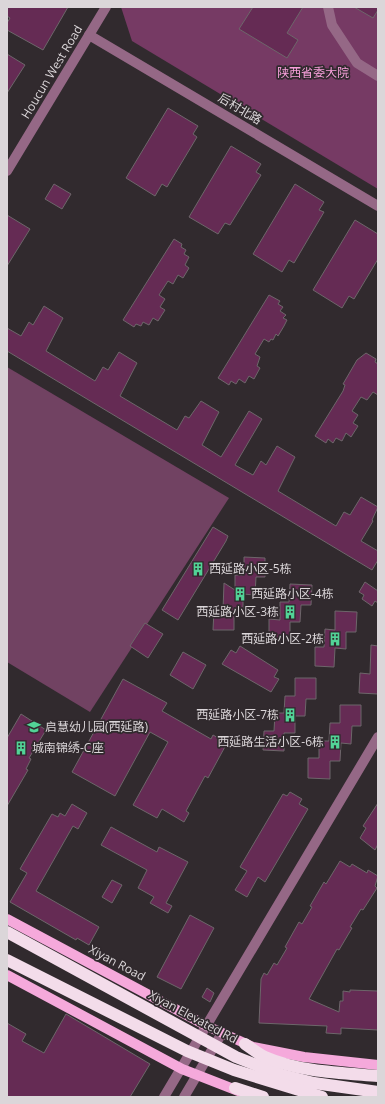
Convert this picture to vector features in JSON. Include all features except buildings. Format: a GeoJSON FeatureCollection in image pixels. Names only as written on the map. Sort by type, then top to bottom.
{"type":"FeatureCollection","features":[{"type":"Feature","properties":{"kind":"highway","name":"Xiyan Elevated Rd"},"geometry":{"type":"LineString","coordinates":[[7,932],[236,1057],[282,1075],[314,1083],[378,1092]]}},
{"type":"Feature","properties":{"kind":"highway"},"geometry":{"type":"LineString","coordinates":[[7,960],[187,1051],[234,1070],[322,1097]]}},
{"type":"Feature","properties":{"kind":"highway"},"geometry":{"type":"LineString","coordinates":[[244,1044],[265,1057],[295,1066],[373,1075]]}},
{"type":"Feature","properties":{"kind":"highway"},"geometry":{"type":"LineString","coordinates":[[235,1088],[262,1097]]}},
{"type":"Feature","properties":{"kind":"main road","name":"Xiyan Road"},"geometry":{"type":"LineString","coordinates":[[7,919],[207,1026],[244,1044],[304,1057],[378,1065]]}},
{"type":"Feature","properties":{"kind":"main road"},"geometry":{"type":"LineString","coordinates":[[7,975],[182,1069],[235,1088],[250,1097]]}},
{"type":"Feature","properties":{"kind":"street","name":"Houcun West Road"},"geometry":{"type":"LineString","coordinates":[[7,171],[106,7]]}},
{"type":"Feature","properties":{"kind":"street"},"geometry":{"type":"LineString","coordinates":[[328,7],[332,25],[357,63],[378,76]]}},
{"type":"Feature","properties":{"kind":"street","name":"后村北路"},"geometry":{"type":"LineString","coordinates":[[89,35],[378,206]]}},
{"type":"Feature","properties":{"kind":"street"},"geometry":{"type":"LineString","coordinates":[[164,1097],[378,737]]}},
{"type":"Feature","properties":{"kind":"street"},"geometry":{"type":"LineString","coordinates":[[184,1097],[222,1033]]}},
{"type":"Feature","properties":{"kind":"shaded area"},"geometry":{"type":"Polygon","coordinates":[[[7,367],[229,498],[90,712],[7,662],[7,367]]]}},
{"type":"Feature","properties":{"kind":"green space","name":"陕西省委大院"},"geometry":{"type":"Polygon","coordinates":[[[121,7],[378,7],[378,189],[132,41],[121,7]]]}},
{"type":"Feature","properties":{"kind":"place","name":"西延路小区-5栋"},"geometry":{"type":"Point","coordinates":[198,569]}},
{"type":"Feature","properties":{"kind":"place","name":"西延路小区-4栋"},"geometry":{"type":"Point","coordinates":[240,594]}},
{"type":"Feature","properties":{"kind":"place","name":"西延路小区-3栋"},"geometry":{"type":"Point","coordinates":[290,612]}},
{"type":"Feature","properties":{"kind":"place","name":"西延路小区-2栋"},"geometry":{"type":"Point","coordinates":[335,639]}},
{"type":"Feature","properties":{"kind":"place","name":"西延路小区-7栋"},"geometry":{"type":"Point","coordinates":[290,715]}},
{"type":"Feature","properties":{"kind":"place","name":"启慧幼儿园(西延路)"},"geometry":{"type":"Point","coordinates":[34,727]}},
{"type":"Feature","properties":{"kind":"place","name":"西延路生活小区-6栋"},"geometry":{"type":"Point","coordinates":[335,742]}},
{"type":"Feature","properties":{"kind":"place","name":"城南锦绣-C座"},"geometry":{"type":"Point","coordinates":[21,748]}}]}
